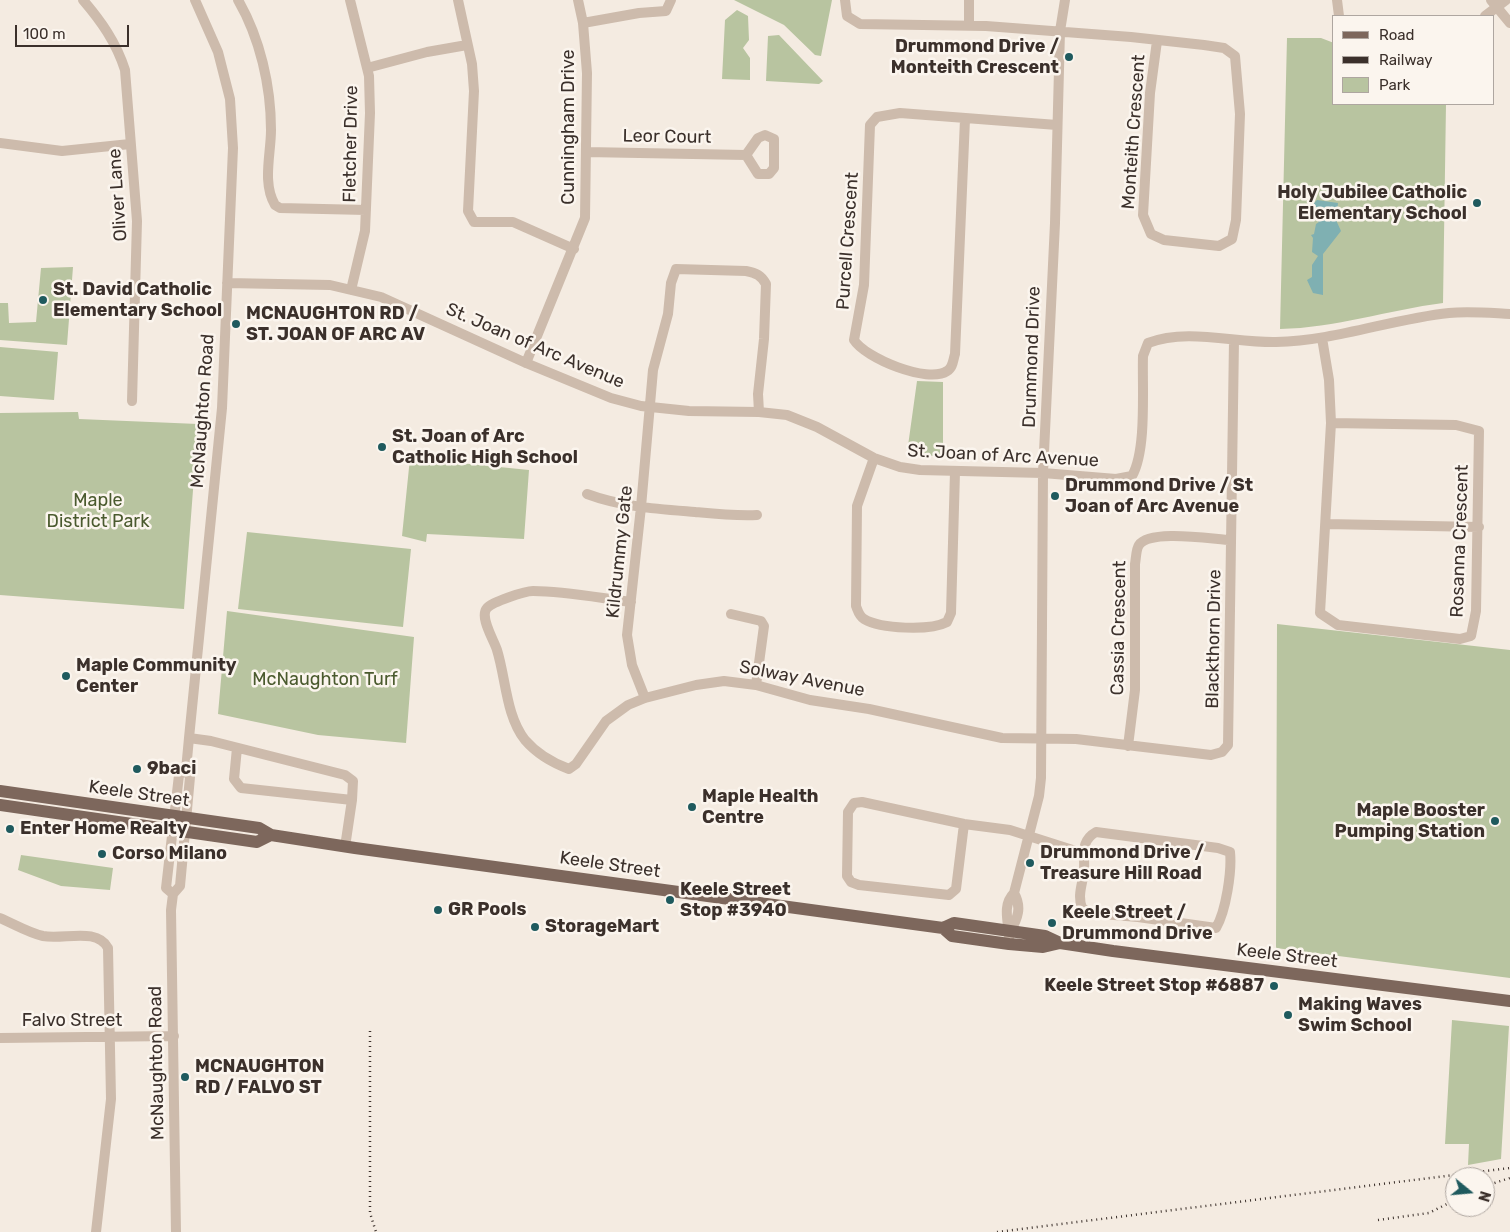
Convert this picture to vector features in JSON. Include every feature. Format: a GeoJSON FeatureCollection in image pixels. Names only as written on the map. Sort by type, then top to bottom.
{"type":"FeatureCollection","features":[{"type":"Feature","properties":{"kind":"main road","name":"Keele Street"},"geometry":{"type":"LineString","coordinates":[[0,792],[259,828],[272,835],[345,847],[943,928],[954,923],[1043,948],[1060,943],[1283,974],[1510,1002]]}},
{"type":"Feature","properties":{"kind":"main road","name":"Keele Street"},"geometry":{"type":"LineString","coordinates":[[0,805],[257,842],[272,835]]}},
{"type":"Feature","properties":{"kind":"street","name":"Oliver Lane"},"geometry":{"type":"LineString","coordinates":[[82,0],[101,21],[120,52],[125,70],[138,253],[132,401]]}},
{"type":"Feature","properties":{"kind":"street","name":"McNaughton Road"},"geometry":{"type":"LineString","coordinates":[[176,1232],[171,923],[173,894],[166,888],[190,777],[186,770],[222,408],[233,148],[230,99],[218,52],[195,0]]}},
{"type":"Feature","properties":{"kind":"street"},"geometry":{"type":"LineString","coordinates":[[238,0],[250,22],[263,65],[270,110],[268,188],[275,206],[280,208],[366,210]]}},
{"type":"Feature","properties":{"kind":"street","name":"Fletcher Drive"},"geometry":{"type":"LineString","coordinates":[[350,0],[367,68],[370,113],[363,246],[351,290]]}},
{"type":"Feature","properties":{"kind":"street"},"geometry":{"type":"LineString","coordinates":[[458,0],[472,64],[474,92],[468,211],[474,222],[512,222],[574,249]]}},
{"type":"Feature","properties":{"kind":"street","name":"Cunningham Drive"},"geometry":{"type":"LineString","coordinates":[[526,364],[574,249],[585,218],[587,206],[587,74],[583,23],[578,0]]}},
{"type":"Feature","properties":{"kind":"street"},"geometry":{"type":"LineString","coordinates":[[583,23],[639,13],[666,11],[671,0]]}},
{"type":"Feature","properties":{"kind":"street","name":"Monteith Crescent"},"geometry":{"type":"LineString","coordinates":[[845,0],[846,16],[860,24],[969,25],[1060,31],[1157,41],[1224,48],[1235,56],[1240,114],[1236,220],[1232,239],[1219,246],[1164,240],[1151,234],[1146,225],[1143,215],[1150,93],[1157,41]]}},
{"type":"Feature","properties":{"kind":"street"},"geometry":{"type":"LineString","coordinates":[[969,0],[969,25]]}},
{"type":"Feature","properties":{"kind":"street","name":"Drummond Drive"},"geometry":{"type":"LineString","coordinates":[[1010,938],[1017,919],[1020,902],[1014,893],[1039,796],[1041,778],[1043,474],[1055,223],[1060,31],[1065,0]]}},
{"type":"Feature","properties":{"kind":"street"},"geometry":{"type":"LineString","coordinates":[[1337,0],[1339,15]]}},
{"type":"Feature","properties":{"kind":"street"},"geometry":{"type":"LineString","coordinates":[[1486,15],[1494,4],[1506,0]]}},
{"type":"Feature","properties":{"kind":"street"},"geometry":{"type":"LineString","coordinates":[[1494,4],[1510,23]]}},
{"type":"Feature","properties":{"kind":"street"},"geometry":{"type":"LineString","coordinates":[[367,68],[427,52],[467,45]]}},
{"type":"Feature","properties":{"kind":"street","name":"Purcell Crescent"},"geometry":{"type":"LineString","coordinates":[[964,119],[955,354],[948,371],[937,374],[915,373],[879,359],[859,348],[854,340],[864,285],[870,124],[877,117],[900,113],[1057,125]]}},
{"type":"Feature","properties":{"kind":"street"},"geometry":{"type":"LineString","coordinates":[[0,143],[62,151],[130,144]]}},
{"type":"Feature","properties":{"kind":"street","name":"Leor Court"},"geometry":{"type":"LineString","coordinates":[[586,152],[746,155]]}},
{"type":"Feature","properties":{"kind":"street","name":"Kildrummy Gate"},"geometry":{"type":"LineString","coordinates":[[645,698],[629,652],[627,635],[653,370],[668,314],[671,283],[676,269],[746,271],[757,273],[766,284],[764,339],[758,394],[759,412]]}},
{"type":"Feature","properties":{"kind":"street","name":"St. Joan of Arc Avenue"},"geometry":{"type":"LineString","coordinates":[[227,283],[330,285],[381,297],[526,364],[611,398],[649,407],[690,411],[759,412],[787,415],[800,419],[874,458],[900,467],[954,472],[1043,474],[1116,479],[1132,476],[1137,467],[1140,443],[1143,356],[1148,343],[1162,338],[1277,342],[1322,338],[1451,313],[1510,314]]}},
{"type":"Feature","properties":{"kind":"street","name":"Rosanna Crescent"},"geometry":{"type":"LineString","coordinates":[[1322,338],[1329,380],[1330,423],[1320,613],[1338,625],[1460,639],[1471,636],[1476,611],[1479,527],[1479,431],[1456,425],[1330,423]]}},
{"type":"Feature","properties":{"kind":"street","name":"Blackthorn Drive"},"geometry":{"type":"LineString","coordinates":[[1040,738],[1066,738],[1211,755],[1222,752],[1228,745],[1234,340]]}},
{"type":"Feature","properties":{"kind":"street"},"geometry":{"type":"LineString","coordinates":[[874,458],[856,506],[856,606],[858,614],[864,619],[900,627],[928,628],[947,622],[950,612],[954,472]]}},
{"type":"Feature","properties":{"kind":"street"},"geometry":{"type":"LineString","coordinates":[[587,494],[607,502],[641,507],[724,516],[757,515]]}},
{"type":"Feature","properties":{"kind":"street"},"geometry":{"type":"LineString","coordinates":[[1326,524],[1479,527]]}},
{"type":"Feature","properties":{"kind":"street","name":"Cassia Crescent"},"geometry":{"type":"LineString","coordinates":[[1128,746],[1135,690],[1136,564],[1138,546],[1146,538],[1160,535],[1231,540]]}},
{"type":"Feature","properties":{"kind":"street","name":"Solway Avenue"},"geometry":{"type":"LineString","coordinates":[[631,602],[532,591],[496,602],[487,607],[484,617],[501,662],[517,725],[525,740],[549,761],[569,769],[576,764],[606,721],[628,706],[645,698],[711,681],[756,685],[810,700],[869,709],[1002,738],[1040,738]]}},
{"type":"Feature","properties":{"kind":"street"},"geometry":{"type":"LineString","coordinates":[[731,614],[760,621],[764,626],[756,685]]}},
{"type":"Feature","properties":{"kind":"street"},"geometry":{"type":"LineString","coordinates":[[189,738],[345,775],[353,781],[345,847]]}},
{"type":"Feature","properties":{"kind":"street"},"geometry":{"type":"LineString","coordinates":[[237,748],[234,779],[240,787],[352,800]]}},
{"type":"Feature","properties":{"kind":"street"},"geometry":{"type":"LineString","coordinates":[[964,824],[956,889],[949,895],[860,885],[851,882],[847,876],[848,812],[854,803],[875,803],[964,824],[1010,830],[1082,853]]}},
{"type":"Feature","properties":{"kind":"street"},"geometry":{"type":"LineString","coordinates":[[1096,832],[1218,848],[1230,852],[1231,864],[1221,919],[1216,928],[1138,917],[1090,913],[1082,908],[1078,899],[1084,869],[1082,853],[1090,835],[1096,832]]}},
{"type":"Feature","properties":{"kind":"street"},"geometry":{"type":"LineString","coordinates":[[0,918],[45,936],[96,936],[104,940],[108,948],[112,1099],[96,1232]]}},
{"type":"Feature","properties":{"kind":"street","name":"Falvo Street"},"geometry":{"type":"LineString","coordinates":[[0,1038],[174,1036]]}},
{"type":"Feature","properties":{"kind":"green space"},"geometry":{"type":"Polygon","coordinates":[[[734,0],[832,0],[821,56],[815,55],[784,25],[734,0]]]}},
{"type":"Feature","properties":{"kind":"green space"},"geometry":{"type":"Polygon","coordinates":[[[737,10],[748,16],[749,40],[743,48],[750,58],[750,80],[722,79],[725,20],[737,10]]]}},
{"type":"Feature","properties":{"kind":"green space"},"geometry":{"type":"Polygon","coordinates":[[[779,35],[823,81],[819,84],[766,81],[768,36],[779,35]]]}},
{"type":"Feature","properties":{"kind":"green space"},"geometry":{"type":"Polygon","coordinates":[[[1287,38],[1321,38],[1332,42],[1332,105],[1446,105],[1443,303],[1321,326],[1280,329],[1287,38]]]}},
{"type":"Feature","properties":{"kind":"green space"},"geometry":{"type":"Polygon","coordinates":[[[73,267],[67,345],[0,340],[0,303],[8,303],[9,323],[36,322],[41,268],[73,267]]]}},
{"type":"Feature","properties":{"kind":"green space"},"geometry":{"type":"Polygon","coordinates":[[[0,347],[58,352],[54,400],[0,396],[0,347]]]}},
{"type":"Feature","properties":{"kind":"green space"},"geometry":{"type":"Polygon","coordinates":[[[917,381],[943,382],[943,457],[907,453],[917,381]]]}},
{"type":"Feature","properties":{"kind":"green space","name":"Maple District Park"},"geometry":{"type":"Polygon","coordinates":[[[78,412],[79,419],[198,424],[184,609],[0,595],[0,413],[78,412]]]}},
{"type":"Feature","properties":{"kind":"green space"},"geometry":{"type":"Polygon","coordinates":[[[410,458],[529,470],[524,539],[427,534],[426,542],[402,536],[410,458]]]}},
{"type":"Feature","properties":{"kind":"green space"},"geometry":{"type":"Polygon","coordinates":[[[247,532],[411,549],[403,627],[238,609],[247,532]]]}},
{"type":"Feature","properties":{"kind":"green space","name":"McNaughton Turf"},"geometry":{"type":"Polygon","coordinates":[[[227,611],[414,637],[406,743],[318,735],[218,714],[227,611]]]}},
{"type":"Feature","properties":{"kind":"green space"},"geometry":{"type":"Polygon","coordinates":[[[1277,624],[1510,650],[1510,978],[1276,948],[1277,624]]]}},
{"type":"Feature","properties":{"kind":"green space"},"geometry":{"type":"Polygon","coordinates":[[[21,855],[113,868],[110,890],[61,886],[18,870],[21,855]]]}},
{"type":"Feature","properties":{"kind":"green space"},"geometry":{"type":"Polygon","coordinates":[[[1452,1020],[1509,1026],[1501,1159],[1468,1165],[1469,1144],[1445,1144],[1452,1020]]]}},
{"type":"Feature","properties":{"kind":"water"},"geometry":{"type":"Polygon","coordinates":[[[1317,200],[1338,203],[1336,220],[1341,231],[1323,254],[1323,295],[1313,293],[1307,280],[1312,277],[1312,265],[1318,256],[1312,252],[1313,238],[1311,235],[1314,234],[1316,224],[1319,222],[1312,215],[1311,206],[1317,200]]]}},
{"type":"Feature","properties":{"kind":"railway"},"geometry":{"type":"LineString","coordinates":[[370,1031],[370,1213],[376,1232]]}},
{"type":"Feature","properties":{"kind":"railway"},"geometry":{"type":"LineString","coordinates":[[997,1232],[1510,1168]]}},
{"type":"Feature","properties":{"kind":"railway"},"geometry":{"type":"LineString","coordinates":[[1495,1183],[1510,1178]]}},
{"type":"Feature","properties":{"kind":"railway"},"geometry":{"type":"LineString","coordinates":[[1378,1220],[1429,1213],[1445,1205]]}},
{"type":"Feature","properties":{"kind":"place","name":"Drummond Drive / Monteith Crescent"},"geometry":{"type":"Point","coordinates":[1069,57]}},
{"type":"Feature","properties":{"kind":"place","name":"Holy Jubilee Catholic Elementary School"},"geometry":{"type":"Point","coordinates":[1477,203]}},
{"type":"Feature","properties":{"kind":"place","name":"St. David Catholic Elementary School"},"geometry":{"type":"Point","coordinates":[43,300]}},
{"type":"Feature","properties":{"kind":"place","name":"MCNAUGHTON RD / ST. JOAN OF ARC AV"},"geometry":{"type":"Point","coordinates":[236,324]}},
{"type":"Feature","properties":{"kind":"place","name":"St. Joan of Arc Catholic High School"},"geometry":{"type":"Point","coordinates":[382,447]}},
{"type":"Feature","properties":{"kind":"place","name":"Drummond Drive / St Joan of Arc Avenue"},"geometry":{"type":"Point","coordinates":[1055,496]}},
{"type":"Feature","properties":{"kind":"place","name":"Maple Community Center"},"geometry":{"type":"Point","coordinates":[66,676]}},
{"type":"Feature","properties":{"kind":"place","name":"9baci"},"geometry":{"type":"Point","coordinates":[137,769]}},
{"type":"Feature","properties":{"kind":"place","name":"Maple Health Centre"},"geometry":{"type":"Point","coordinates":[692,807]}},
{"type":"Feature","properties":{"kind":"place","name":"Maple Booster Pumping Station"},"geometry":{"type":"Point","coordinates":[1495,821]}},
{"type":"Feature","properties":{"kind":"place","name":"Enter Home Realty"},"geometry":{"type":"Point","coordinates":[10,829]}},
{"type":"Feature","properties":{"kind":"place","name":"Corso Milano"},"geometry":{"type":"Point","coordinates":[102,854]}},
{"type":"Feature","properties":{"kind":"place","name":"Drummond Drive / Treasure Hill Road"},"geometry":{"type":"Point","coordinates":[1030,863]}},
{"type":"Feature","properties":{"kind":"place","name":"Keele Street Stop #3940"},"geometry":{"type":"Point","coordinates":[670,900]}},
{"type":"Feature","properties":{"kind":"place","name":"GR Pools"},"geometry":{"type":"Point","coordinates":[438,910]}},
{"type":"Feature","properties":{"kind":"place","name":"Keele Street / Drummond Drive"},"geometry":{"type":"Point","coordinates":[1052,923]}},
{"type":"Feature","properties":{"kind":"place","name":"StorageMart"},"geometry":{"type":"Point","coordinates":[535,927]}},
{"type":"Feature","properties":{"kind":"place","name":"Keele Street Stop #6887"},"geometry":{"type":"Point","coordinates":[1274,986]}},
{"type":"Feature","properties":{"kind":"place","name":"Making Waves Swim School"},"geometry":{"type":"Point","coordinates":[1288,1015]}},
{"type":"Feature","properties":{"kind":"place","name":"MCNAUGHTON RD / FALVO ST"},"geometry":{"type":"Point","coordinates":[185,1077]}}]}
